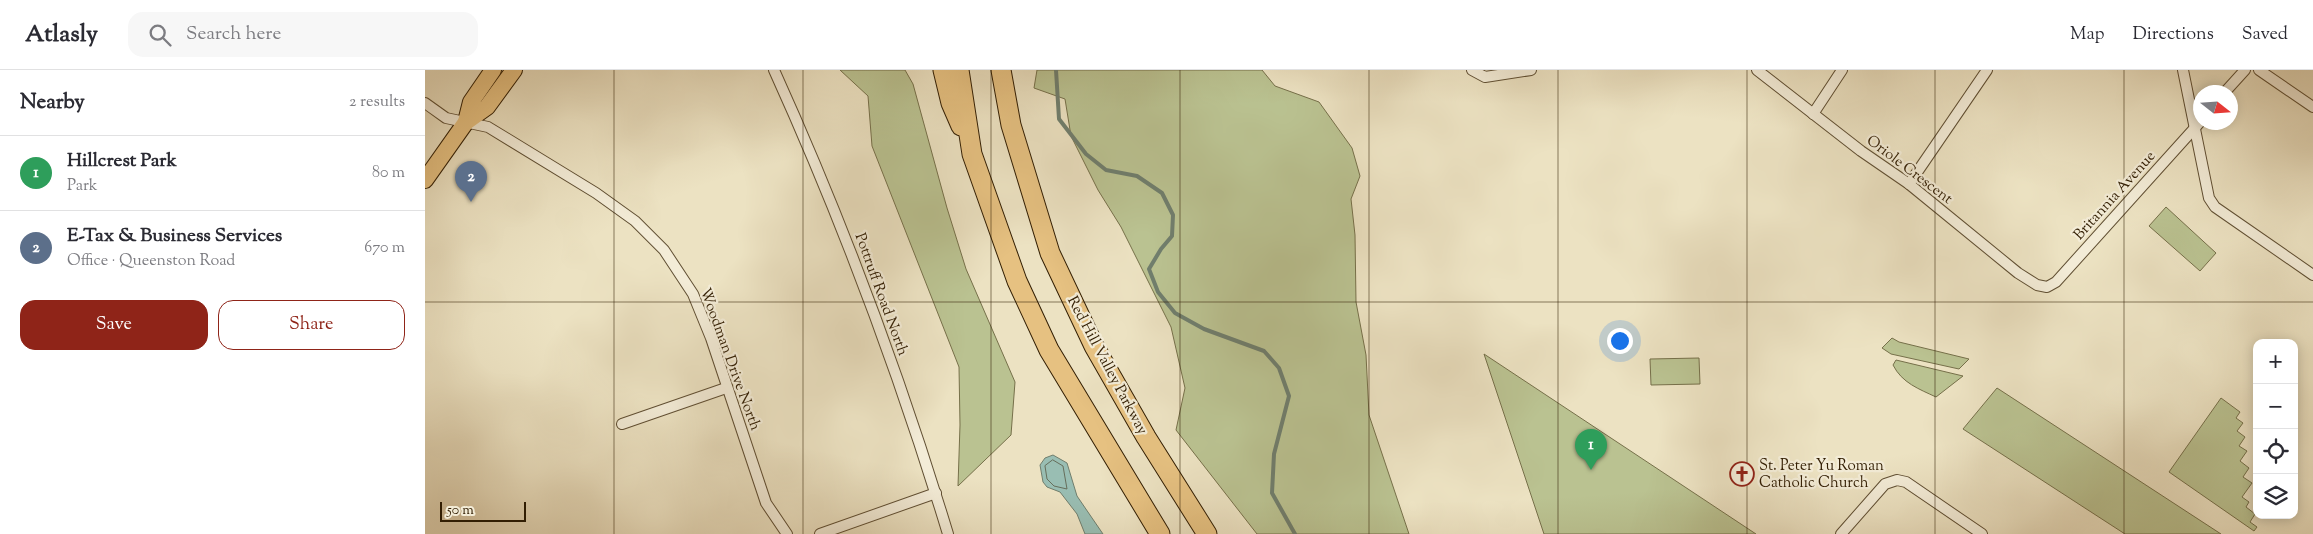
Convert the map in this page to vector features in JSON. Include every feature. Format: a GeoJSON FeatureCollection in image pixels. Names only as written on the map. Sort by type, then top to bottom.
{"type":"FeatureCollection","features":[{"type":"Feature","properties":{"kind":"highway"},"geometry":{"type":"LineString","coordinates":[[943,70],[951,103],[972,154],[1017,281],[1049,350],[1160,534]]}},
{"type":"Feature","properties":{"kind":"highway"},"geometry":{"type":"LineString","coordinates":[[959,70],[972,154]]}},
{"type":"Feature","properties":{"kind":"highway","name":"Red Hill Valley Parkway"},"geometry":{"type":"LineString","coordinates":[[1001,70],[1011,125],[1050,253],[1094,346],[1147,438],[1207,534]]}},
{"type":"Feature","properties":{"kind":"main road"},"geometry":{"type":"LineString","coordinates":[[466,122],[471,102],[493,70]]}},
{"type":"Feature","properties":{"kind":"main road"},"geometry":{"type":"LineString","coordinates":[[425,180],[466,122],[487,107],[514,70]]}},
{"type":"Feature","properties":{"kind":"street","name":"Pottruff Road North"},"geometry":{"type":"LineString","coordinates":[[773,70],[844,236],[904,397],[948,534]]}},
{"type":"Feature","properties":{"kind":"street"},"geometry":{"type":"LineString","coordinates":[[1472,70],[1485,77],[1531,70]]}},
{"type":"Feature","properties":{"kind":"street","name":"Oriole Crescent"},"geometry":{"type":"LineString","coordinates":[[1757,70],[1813,114],[1909,184],[2018,273],[2037,285],[2047,287]]}},
{"type":"Feature","properties":{"kind":"street"},"geometry":{"type":"LineString","coordinates":[[1813,114],[1842,70]]}},
{"type":"Feature","properties":{"kind":"street"},"geometry":{"type":"LineString","coordinates":[[1909,184],[1987,70]]}},
{"type":"Feature","properties":{"kind":"street"},"geometry":{"type":"LineString","coordinates":[[2183,70],[2193,106]]}},
{"type":"Feature","properties":{"kind":"street"},"geometry":{"type":"LineString","coordinates":[[2231,85],[2245,70]]}},
{"type":"Feature","properties":{"kind":"street"},"geometry":{"type":"LineString","coordinates":[[2259,70],[2313,107]]}},
{"type":"Feature","properties":{"kind":"street","name":"Woodman Drive North"},"geometry":{"type":"LineString","coordinates":[[425,103],[446,118],[488,127],[596,193],[635,221],[664,250],[693,294],[711,338],[726,388],[766,503],[787,534]]}},
{"type":"Feature","properties":{"kind":"street","name":"Britannia Avenue"},"geometry":{"type":"LineString","coordinates":[[2047,287],[2059,278],[2193,130]]}},
{"type":"Feature","properties":{"kind":"street"},"geometry":{"type":"LineString","coordinates":[[2199,130],[2209,198],[2215,207],[2313,275]]}},
{"type":"Feature","properties":{"kind":"street"},"geometry":{"type":"LineString","coordinates":[[622,424],[726,388]]}},
{"type":"Feature","properties":{"kind":"street"},"geometry":{"type":"LineString","coordinates":[[1841,534],[1883,486],[1896,480],[1906,482],[1983,534]]}},
{"type":"Feature","properties":{"kind":"street"},"geometry":{"type":"LineString","coordinates":[[820,534],[936,493]]}},
{"type":"Feature","properties":{"kind":"green space"},"geometry":{"type":"Polygon","coordinates":[[[840,70],[905,70],[913,84],[966,269],[1015,382],[1011,435],[958,486],[959,367],[872,146],[868,96],[840,70]]]}},
{"type":"Feature","properties":{"kind":"green space"},"geometry":{"type":"Polygon","coordinates":[[[1037,70],[1262,70],[1275,86],[1319,102],[1352,148],[1360,176],[1351,199],[1355,235],[1356,302],[1366,355],[1369,415],[1409,534],[1257,534],[1176,430],[1185,388],[1171,327],[1121,227],[1098,190],[1071,136],[1065,99],[1034,88],[1037,70]]]}},
{"type":"Feature","properties":{"kind":"green space"},"geometry":{"type":"Polygon","coordinates":[[[2166,207],[2216,253],[2200,271],[2149,226],[2166,207]]]}},
{"type":"Feature","properties":{"kind":"green space"},"geometry":{"type":"Polygon","coordinates":[[[1892,338],[1899,342],[1969,359],[1959,369],[1891,354],[1882,348],[1892,338]]]}},
{"type":"Feature","properties":{"kind":"green space"},"geometry":{"type":"Polygon","coordinates":[[[1484,354],[1756,534],[1544,534],[1484,354]]]}},
{"type":"Feature","properties":{"kind":"green space"},"geometry":{"type":"Polygon","coordinates":[[[1699,358],[1700,384],[1651,385],[1650,359],[1699,358]]]}},
{"type":"Feature","properties":{"kind":"green space"},"geometry":{"type":"Polygon","coordinates":[[[1896,360],[1963,376],[1936,397],[1906,381],[1893,365],[1896,360]]]}},
{"type":"Feature","properties":{"kind":"green space"},"geometry":{"type":"Polygon","coordinates":[[[1997,388],[2221,534],[2125,534],[1963,429],[1997,388]]]}},
{"type":"Feature","properties":{"kind":"green space"},"geometry":{"type":"Polygon","coordinates":[[[2221,398],[2240,412],[2236,418],[2243,423],[2237,431],[2245,437],[2239,446],[2247,451],[2240,461],[2249,468],[2243,477],[2252,483],[2242,497],[2249,502],[2246,507],[2253,512],[2250,522],[2257,527],[2254,531],[2169,472],[2221,398]]]}},
{"type":"Feature","properties":{"kind":"water"},"geometry":{"type":"Polygon","coordinates":[[[1053,455],[1067,463],[1077,496],[1103,534],[1085,534],[1077,514],[1060,492],[1047,487],[1043,482],[1040,465],[1045,458],[1053,455]]]}},
{"type":"Feature","properties":{"kind":"waterway"},"geometry":{"type":"LineString","coordinates":[[1056,70],[1059,119],[1086,154],[1106,170],[1137,176],[1162,193],[1173,215],[1172,236],[1161,249],[1149,269],[1158,292],[1175,313],[1204,329],[1264,351],[1279,368],[1289,396],[1274,454],[1272,493],[1295,534]]}},
{"type":"Feature","properties":{"kind":"place","name":"E-Tax & Business Services"},"geometry":{"type":"Point","coordinates":[471,202]}},
{"type":"Feature","properties":{"kind":"place","name":"Hillcrest Park"},"geometry":{"type":"Point","coordinates":[1591,470]}},
{"type":"Feature","properties":{"kind":"place","name":"St. Peter Yu Roman Catholic Church"},"geometry":{"type":"Point","coordinates":[1742,474]}}]}
